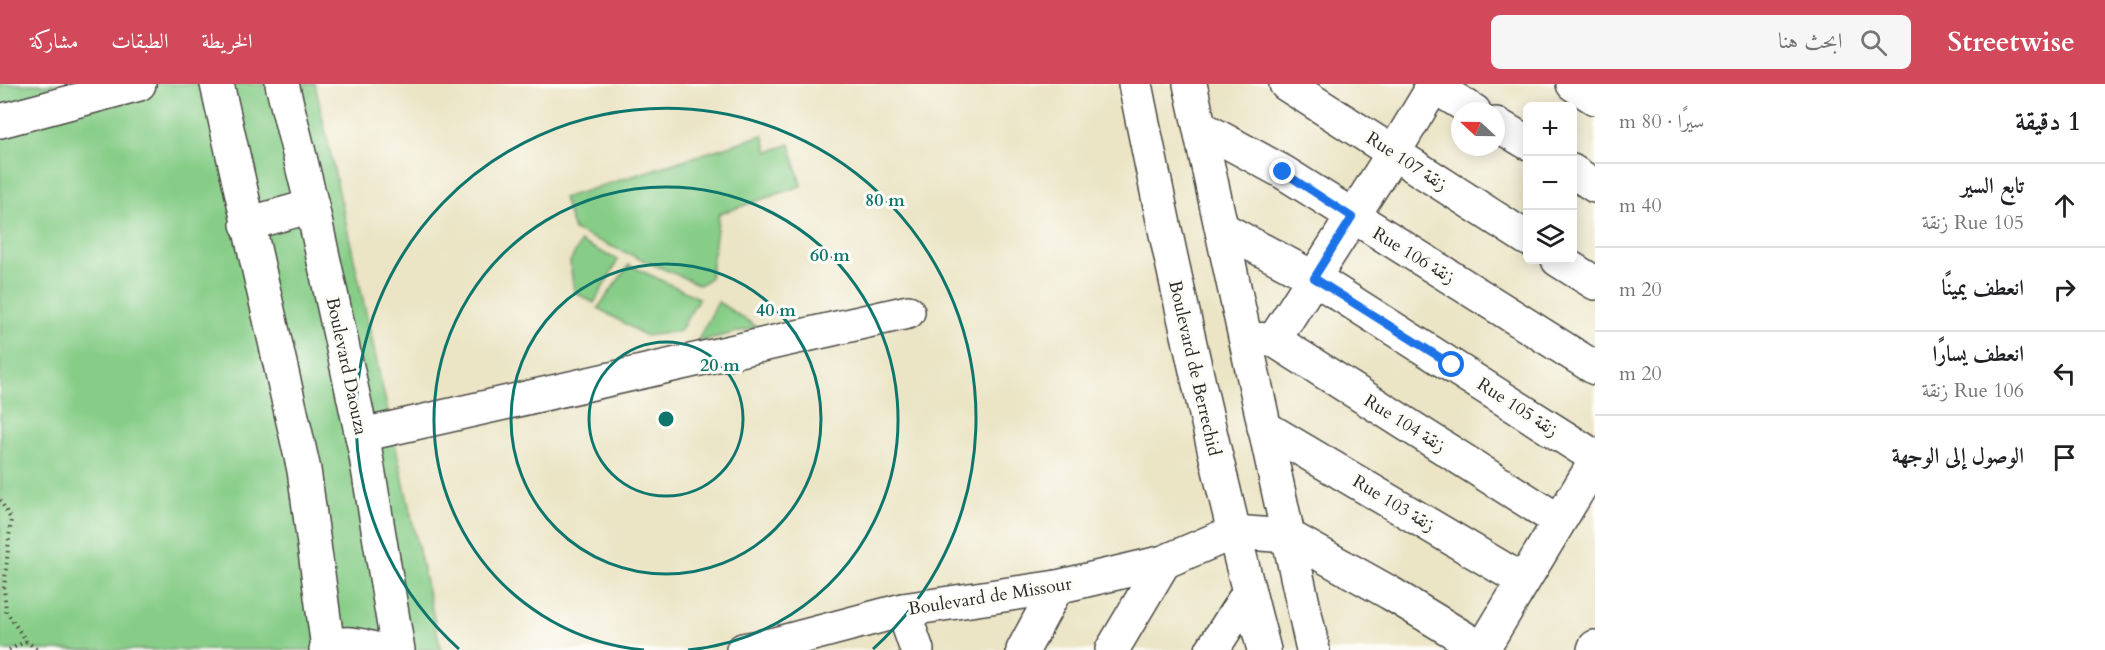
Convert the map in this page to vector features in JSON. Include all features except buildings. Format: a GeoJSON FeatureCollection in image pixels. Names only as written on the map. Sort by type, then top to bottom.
{"type":"FeatureCollection","features":[{"type":"Feature","properties":{"kind":"street"},"geometry":{"type":"LineString","coordinates":[[0,122],[139,84]]}},
{"type":"Feature","properties":{"kind":"street"},"geometry":{"type":"LineString","coordinates":[[217,84],[304,470],[327,649],[342,644],[356,644],[378,650]]}},
{"type":"Feature","properties":{"kind":"street","name":"Boulevard Daouza"},"geometry":{"type":"LineString","coordinates":[[282,84],[312,206],[362,435],[398,650]]}},
{"type":"Feature","properties":{"kind":"street","name":"Boulevard de Berrechid"},"geometry":{"type":"LineString","coordinates":[[1135,84],[1179,301],[1264,650]]}},
{"type":"Feature","properties":{"kind":"street"},"geometry":{"type":"LineString","coordinates":[[1190,84],[1223,230],[1260,339],[1264,427],[1312,650]]}},
{"type":"Feature","properties":{"kind":"street","name":"Rue 107 زنقة"},"geometry":{"type":"LineString","coordinates":[[1286,84],[1523,236]]}},
{"type":"Feature","properties":{"kind":"street"},"geometry":{"type":"LineString","coordinates":[[1573,84],[1595,98]]}},
{"type":"Feature","properties":{"kind":"street"},"geometry":{"type":"LineString","coordinates":[[1260,339],[1314,278],[1394,152],[1433,85],[1460,102]]}},
{"type":"Feature","properties":{"kind":"street","name":"Rue 106 زنقة"},"geometry":{"type":"LineString","coordinates":[[1200,127],[1283,172],[1595,368]]}},
{"type":"Feature","properties":{"kind":"street"},"geometry":{"type":"LineString","coordinates":[[1505,130],[1523,141]]}},
{"type":"Feature","properties":{"kind":"street"},"geometry":{"type":"LineString","coordinates":[[1577,174],[1595,186]]}},
{"type":"Feature","properties":{"kind":"street"},"geometry":{"type":"LineString","coordinates":[[247,224],[312,206]]}},
{"type":"Feature","properties":{"kind":"street","name":"Rue 105 زنقة"},"geometry":{"type":"LineString","coordinates":[[1223,230],[1314,278],[1595,457]]}},
{"type":"Feature","properties":{"kind":"street"},"geometry":{"type":"LineString","coordinates":[[1564,264],[1595,283]]}},
{"type":"Feature","properties":{"kind":"street"},"geometry":{"type":"LineString","coordinates":[[362,435],[908,312]]}},
{"type":"Feature","properties":{"kind":"street","name":"Rue 104 زنقة"},"geometry":{"type":"LineString","coordinates":[[1260,339],[1559,521]]}},
{"type":"Feature","properties":{"kind":"street","name":"Rue 103 زنقة"},"geometry":{"type":"LineString","coordinates":[[1264,427],[1522,580]]}},
{"type":"Feature","properties":{"kind":"street"},"geometry":{"type":"LineString","coordinates":[[1234,532],[1288,536],[1390,593],[1482,649],[1595,462]]}},
{"type":"Feature","properties":{"kind":"street","name":"Boulevard de Missour"},"geometry":{"type":"LineString","coordinates":[[743,650],[779,647],[903,610],[1057,587],[1164,562],[1234,532]]}},
{"type":"Feature","properties":{"kind":"street"},"geometry":{"type":"LineString","coordinates":[[1112,650],[1164,562]]}},
{"type":"Feature","properties":{"kind":"street"},"geometry":{"type":"LineString","coordinates":[[1023,650],[1057,587]]}},
{"type":"Feature","properties":{"kind":"street"},"geometry":{"type":"LineString","coordinates":[[1212,650],[1249,592]]}},
{"type":"Feature","properties":{"kind":"street"},"geometry":{"type":"LineString","coordinates":[[903,610],[917,650]]}},
{"type":"Feature","properties":{"kind":"path"},"geometry":{"type":"LineString","coordinates":[[0,500],[11,519],[4,588],[6,610],[28,643],[38,650]]}},
{"type":"Feature","properties":{"kind":"path"},"geometry":{"type":"LineString","coordinates":[[9,650],[28,643]]}},
{"type":"Feature","properties":{"kind":"path"},"geometry":{"type":"LineString","coordinates":[[28,643],[28,650]]}},
{"type":"Feature","properties":{"kind":"green space"},"geometry":{"type":"Polygon","coordinates":[[[0,84],[315,84],[441,650],[0,650],[0,84]]]}},
{"type":"Feature","properties":{"kind":"green space"},"geometry":{"type":"Polygon","coordinates":[[[763,135],[768,152],[790,144],[801,186],[719,214],[710,278],[700,285],[574,230],[563,198],[763,135]]]}},
{"type":"Feature","properties":{"kind":"green space"},"geometry":{"type":"Polygon","coordinates":[[[581,242],[618,260],[594,303],[574,292],[570,262],[581,242]]]}},
{"type":"Feature","properties":{"kind":"green space"},"geometry":{"type":"Polygon","coordinates":[[[629,265],[699,298],[680,331],[646,336],[598,308],[629,265]]]}},
{"type":"Feature","properties":{"kind":"green space"},"geometry":{"type":"Polygon","coordinates":[[[718,302],[757,327],[697,342],[718,302]]]}},
{"type":"Feature","properties":{"kind":"route"},"geometry":{"type":"LineString","coordinates":[[1283,172],[1352,217],[1314,278],[1452,365]]}}]}
